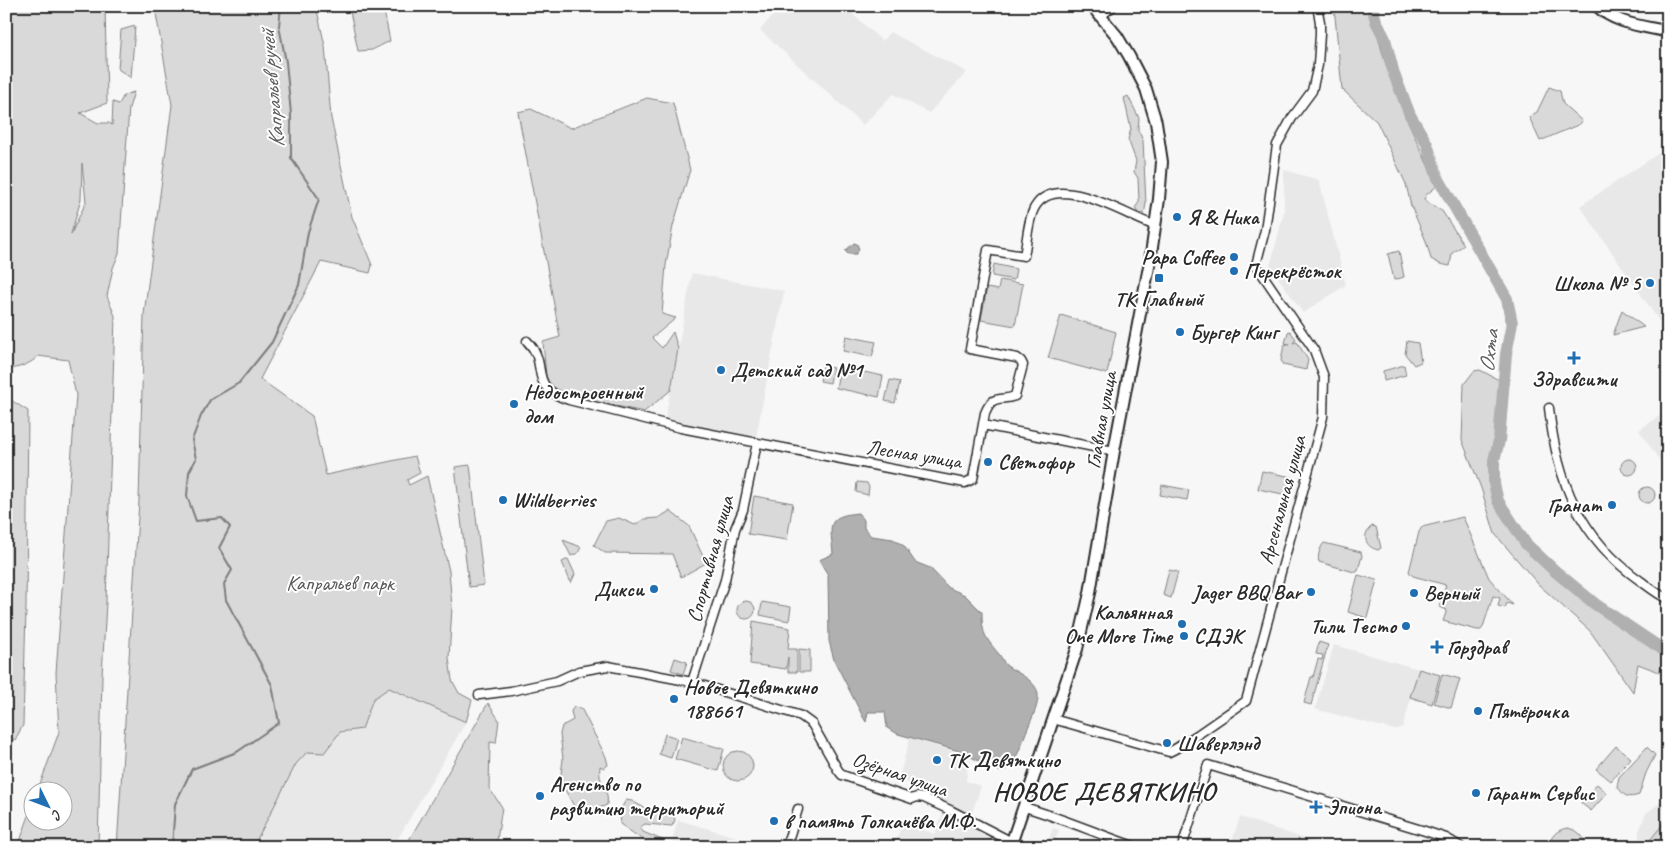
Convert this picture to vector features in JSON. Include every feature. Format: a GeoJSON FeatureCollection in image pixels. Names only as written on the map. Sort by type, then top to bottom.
{"type":"FeatureCollection","features":[{"type":"Feature","properties":{"kind":"main road","name":"Главная улица"},"geometry":{"type":"LineString","coordinates":[[1011,844],[1077,649],[1096,564],[1114,450],[1156,226],[1162,162],[1156,122],[1146,89],[1129,56],[1092,6]]}},
{"type":"Feature","properties":{"kind":"main road"},"geometry":{"type":"LineString","coordinates":[[1597,6],[1608,15],[1622,21],[1668,32]]}},
{"type":"Feature","properties":{"kind":"street"},"geometry":{"type":"LineString","coordinates":[[1101,16],[1113,6]]}},
{"type":"Feature","properties":{"kind":"street","name":"Арсенальная улица"},"geometry":{"type":"LineString","coordinates":[[1053,720],[1169,752],[1175,750],[1246,701],[1324,409],[1324,377],[1314,350],[1256,265],[1265,230],[1277,145],[1292,118],[1312,91],[1318,65],[1320,34],[1317,6]]}},
{"type":"Feature","properties":{"kind":"street","name":"Лесная улица"},"geometry":{"type":"LineString","coordinates":[[527,342],[533,348],[545,388],[560,397],[663,424],[965,483],[973,479],[985,413],[992,401],[1016,396],[1023,365],[1017,358],[970,350],[988,250],[1024,256],[1035,208],[1047,196],[1059,193],[1074,194],[1097,200],[1156,226]]}},
{"type":"Feature","properties":{"kind":"street"},"geometry":{"type":"LineString","coordinates":[[1549,408],[1555,450],[1562,475],[1577,511],[1586,526],[1600,544],[1631,575],[1668,599]]}},
{"type":"Feature","properties":{"kind":"street"},"geometry":{"type":"LineString","coordinates":[[983,426],[1114,450]]}},
{"type":"Feature","properties":{"kind":"street","name":"Спортивная улица"},"geometry":{"type":"LineString","coordinates":[[692,682],[725,580],[735,529],[743,510],[758,443]]}},
{"type":"Feature","properties":{"kind":"street","name":"Озёрная улица"},"geometry":{"type":"LineString","coordinates":[[479,695],[511,691],[558,681],[579,671],[601,666],[692,682],[801,716],[812,724],[842,775],[912,799],[916,797],[924,798],[952,810],[1011,844]]}},
{"type":"Feature","properties":{"kind":"street"},"geometry":{"type":"LineString","coordinates":[[1182,847],[1208,765],[1426,831],[1446,838],[1461,847]]}},
{"type":"Feature","properties":{"kind":"street"},"geometry":{"type":"LineString","coordinates":[[1024,807],[1136,847]]}},
{"type":"Feature","properties":{"kind":"street"},"geometry":{"type":"LineString","coordinates":[[786,847],[798,809]]}},
{"type":"Feature","properties":{"kind":"shaded area"},"geometry":{"type":"Polygon","coordinates":[[[781,6],[844,6],[882,41],[890,32],[967,72],[929,113],[893,94],[863,125],[760,30],[781,6]]]}},
{"type":"Feature","properties":{"kind":"shaded area","name":"Школа № 5"},"geometry":{"type":"Polygon","coordinates":[[[1668,147],[1668,334],[1580,206],[1668,147]]]}},
{"type":"Feature","properties":{"kind":"shaded area"},"geometry":{"type":"Polygon","coordinates":[[[1284,170],[1319,180],[1346,285],[1303,313],[1270,266],[1284,212],[1284,170]]]}},
{"type":"Feature","properties":{"kind":"shaded area"},"geometry":{"type":"Polygon","coordinates":[[[854,243],[857,244],[859,249],[856,254],[848,254],[845,251],[854,243]]]}},
{"type":"Feature","properties":{"kind":"shaded area","name":"Детский сад №1"},"geometry":{"type":"Polygon","coordinates":[[[692,273],[784,291],[756,437],[665,419],[692,273]]]}},
{"type":"Feature","properties":{"kind":"shaded area"},"geometry":{"type":"Polygon","coordinates":[[[1668,410],[1668,473],[1639,430],[1668,410]]]}},
{"type":"Feature","properties":{"kind":"shaded area"},"geometry":{"type":"Polygon","coordinates":[[[858,513],[864,520],[864,528],[871,536],[893,539],[904,546],[915,562],[930,568],[949,588],[965,595],[982,612],[985,635],[1004,663],[1030,681],[1037,689],[1038,699],[1033,716],[1016,758],[1006,770],[1001,772],[959,751],[898,734],[887,728],[885,712],[868,712],[866,722],[863,717],[834,660],[829,641],[828,575],[819,560],[833,554],[831,530],[835,520],[839,517],[858,513]]]}},
{"type":"Feature","properties":{"kind":"shaded area"},"geometry":{"type":"Polygon","coordinates":[[[1334,645],[1440,675],[1432,704],[1411,698],[1403,727],[1394,730],[1315,709],[1334,645]]]}},
{"type":"Feature","properties":{"kind":"shaded area"},"geometry":{"type":"Polygon","coordinates":[[[389,687],[466,722],[393,847],[253,847],[296,763],[307,752],[324,753],[339,732],[362,729],[373,699],[389,687]]]}},
{"type":"Feature","properties":{"kind":"shaded area"},"geometry":{"type":"Polygon","coordinates":[[[910,738],[969,756],[966,781],[981,786],[971,816],[913,788],[901,777],[900,774],[910,738]]]}},
{"type":"Feature","properties":{"kind":"shaded area"},"geometry":{"type":"Polygon","coordinates":[[[1668,797],[1668,847],[1639,847],[1639,831],[1646,813],[1668,797]]]}},
{"type":"Feature","properties":{"kind":"shaded area"},"geometry":{"type":"Polygon","coordinates":[[[944,810],[1003,839],[1000,847],[894,847],[902,823],[935,834],[944,810]]]}},
{"type":"Feature","properties":{"kind":"shaded area"},"geometry":{"type":"Polygon","coordinates":[[[1240,817],[1329,847],[1230,847],[1240,817]]]}},
{"type":"Feature","properties":{"kind":"shaded area"},"geometry":{"type":"Polygon","coordinates":[[[678,820],[743,839],[740,847],[670,847],[678,820]]]}},
{"type":"Feature","properties":{"kind":"shaded area"},"geometry":{"type":"Polygon","coordinates":[[[1053,828],[1059,830],[1053,847],[1046,847],[1053,828]]]}},
{"type":"Feature","properties":{"kind":"green space"},"geometry":{"type":"Polygon","coordinates":[[[6,6],[105,6],[107,103],[80,113],[98,123],[109,123],[112,125],[113,102],[119,104],[124,95],[134,92],[129,108],[119,253],[113,268],[107,296],[115,316],[98,847],[18,847],[24,830],[72,830],[72,780],[42,780],[59,732],[56,673],[76,395],[68,360],[38,356],[24,366],[6,369],[6,6]],[[82,163],[81,199],[71,234],[86,202],[82,163]]]}},
{"type":"Feature","properties":{"kind":"green space","name":"Капральев парк"},"geometry":{"type":"Polygon","coordinates":[[[158,6],[316,6],[325,46],[331,118],[352,217],[372,265],[370,273],[321,262],[260,379],[312,416],[326,475],[415,456],[420,473],[407,480],[409,485],[427,476],[449,571],[452,607],[449,658],[452,680],[459,693],[472,700],[466,722],[389,688],[373,699],[362,729],[340,732],[324,753],[307,752],[296,764],[253,847],[117,847],[139,501],[144,314],[172,105],[155,8],[158,6]]]}},
{"type":"Feature","properties":{"kind":"green space"},"geometry":{"type":"Polygon","coordinates":[[[349,6],[383,6],[390,41],[372,50],[358,51],[349,6]]]}},
{"type":"Feature","properties":{"kind":"green space"},"geometry":{"type":"Polygon","coordinates":[[[1334,6],[1373,6],[1382,53],[1390,76],[1437,186],[1426,195],[1424,200],[1442,211],[1464,245],[1452,253],[1450,266],[1440,264],[1431,259],[1426,241],[1411,206],[1406,184],[1377,122],[1342,89],[1334,6]]]}},
{"type":"Feature","properties":{"kind":"green space"},"geometry":{"type":"Polygon","coordinates":[[[135,26],[131,78],[118,69],[121,30],[135,26]]]}},
{"type":"Feature","properties":{"kind":"green space"},"geometry":{"type":"Polygon","coordinates":[[[1549,87],[1560,91],[1563,104],[1582,121],[1580,124],[1540,141],[1529,117],[1537,112],[1549,87]]]}},
{"type":"Feature","properties":{"kind":"green space"},"geometry":{"type":"Polygon","coordinates":[[[1128,96],[1139,118],[1138,130],[1143,140],[1146,204],[1144,214],[1138,213],[1135,208],[1139,202],[1138,178],[1134,172],[1136,161],[1128,139],[1131,129],[1124,98],[1128,96]]]}},
{"type":"Feature","properties":{"kind":"green space"},"geometry":{"type":"Polygon","coordinates":[[[647,98],[673,103],[690,170],[673,226],[666,265],[662,314],[676,318],[652,338],[662,348],[673,332],[678,349],[671,390],[644,412],[560,394],[550,387],[546,376],[543,342],[560,337],[518,112],[531,109],[571,128],[647,98]]]}},
{"type":"Feature","properties":{"kind":"green space"},"geometry":{"type":"Polygon","coordinates":[[[1399,251],[1404,277],[1394,280],[1388,254],[1399,251]]]}},
{"type":"Feature","properties":{"kind":"green space"},"geometry":{"type":"Polygon","coordinates":[[[994,264],[1016,269],[1014,280],[992,276],[994,264]]]}},
{"type":"Feature","properties":{"kind":"green space"},"geometry":{"type":"Polygon","coordinates":[[[1000,280],[1023,284],[1015,326],[981,320],[987,288],[998,290],[1000,280]]]}},
{"type":"Feature","properties":{"kind":"green space"},"geometry":{"type":"Polygon","coordinates":[[[1622,310],[1644,327],[1613,335],[1622,310]]]}},
{"type":"Feature","properties":{"kind":"green space"},"geometry":{"type":"Polygon","coordinates":[[[1061,315],[1116,332],[1107,374],[1048,358],[1061,315]]]}},
{"type":"Feature","properties":{"kind":"green space"},"geometry":{"type":"Polygon","coordinates":[[[1290,331],[1296,339],[1293,343],[1297,342],[1308,360],[1306,370],[1283,365],[1281,360],[1284,345],[1289,344],[1285,343],[1290,331]]]}},
{"type":"Feature","properties":{"kind":"green space"},"geometry":{"type":"Polygon","coordinates":[[[846,336],[876,342],[872,357],[843,351],[846,336]]]}},
{"type":"Feature","properties":{"kind":"green space"},"geometry":{"type":"Polygon","coordinates":[[[1407,341],[1418,343],[1421,362],[1414,365],[1405,354],[1407,341]]]}},
{"type":"Feature","properties":{"kind":"green space"},"geometry":{"type":"Polygon","coordinates":[[[1404,365],[1406,375],[1384,381],[1383,371],[1404,365]]]}},
{"type":"Feature","properties":{"kind":"green space"},"geometry":{"type":"Polygon","coordinates":[[[823,366],[833,368],[830,383],[820,381],[823,366]]]}},
{"type":"Feature","properties":{"kind":"green space"},"geometry":{"type":"Polygon","coordinates":[[[840,367],[883,376],[879,397],[836,388],[840,367]]]}},
{"type":"Feature","properties":{"kind":"green space"},"geometry":{"type":"Polygon","coordinates":[[[1480,370],[1499,380],[1497,425],[1490,477],[1497,501],[1523,545],[1559,578],[1605,614],[1668,656],[1659,672],[1638,664],[1633,692],[1590,631],[1538,584],[1495,534],[1481,488],[1462,440],[1464,384],[1474,371],[1480,370]]]}},
{"type":"Feature","properties":{"kind":"green space"},"geometry":{"type":"Polygon","coordinates":[[[890,380],[900,382],[895,403],[885,401],[890,380]]]}},
{"type":"Feature","properties":{"kind":"green space"},"geometry":{"type":"Polygon","coordinates":[[[6,397],[28,411],[23,725],[15,740],[6,739],[6,397]]]}},
{"type":"Feature","properties":{"kind":"green space"},"geometry":{"type":"Polygon","coordinates":[[[1629,459],[1637,467],[1629,475],[1621,467],[1629,459]]]}},
{"type":"Feature","properties":{"kind":"green space"},"geometry":{"type":"Polygon","coordinates":[[[470,465],[484,585],[469,587],[455,467],[470,465]]]}},
{"type":"Feature","properties":{"kind":"green space"},"geometry":{"type":"Polygon","coordinates":[[[1262,471],[1292,477],[1288,495],[1258,489],[1262,471]]]}},
{"type":"Feature","properties":{"kind":"green space"},"geometry":{"type":"Polygon","coordinates":[[[857,482],[867,483],[869,487],[868,495],[856,492],[857,482]]]}},
{"type":"Feature","properties":{"kind":"green space"},"geometry":{"type":"Polygon","coordinates":[[[1162,485],[1189,490],[1187,500],[1160,495],[1162,485]]]}},
{"type":"Feature","properties":{"kind":"green space"},"geometry":{"type":"Polygon","coordinates":[[[1647,487],[1655,495],[1647,503],[1639,495],[1647,487]]]}},
{"type":"Feature","properties":{"kind":"green space"},"geometry":{"type":"Polygon","coordinates":[[[754,496],[793,503],[787,540],[748,534],[754,496]]]}},
{"type":"Feature","properties":{"kind":"green space"},"geometry":{"type":"Polygon","coordinates":[[[670,511],[689,526],[706,563],[681,577],[672,554],[605,553],[594,545],[606,521],[619,518],[635,525],[644,519],[658,518],[670,511]]]}},
{"type":"Feature","properties":{"kind":"green space"},"geometry":{"type":"Polygon","coordinates":[[[1463,517],[1489,578],[1513,605],[1507,603],[1505,608],[1498,606],[1500,598],[1493,596],[1481,630],[1443,621],[1447,610],[1439,607],[1446,585],[1413,576],[1409,572],[1422,527],[1463,517]]]}},
{"type":"Feature","properties":{"kind":"green space"},"geometry":{"type":"Polygon","coordinates":[[[1372,526],[1376,527],[1381,548],[1378,550],[1370,546],[1366,540],[1366,533],[1372,526]]]}},
{"type":"Feature","properties":{"kind":"green space"},"geometry":{"type":"Polygon","coordinates":[[[563,540],[581,547],[578,553],[571,556],[563,540]]]}},
{"type":"Feature","properties":{"kind":"green space"},"geometry":{"type":"Polygon","coordinates":[[[1324,543],[1361,552],[1362,556],[1358,570],[1354,572],[1319,562],[1319,552],[1324,543]]]}},
{"type":"Feature","properties":{"kind":"green space"},"geometry":{"type":"Polygon","coordinates":[[[568,559],[575,574],[571,583],[562,562],[568,559]]]}},
{"type":"Feature","properties":{"kind":"green space"},"geometry":{"type":"Polygon","coordinates":[[[1169,570],[1178,572],[1171,598],[1163,595],[1169,570]]]}},
{"type":"Feature","properties":{"kind":"green space"},"geometry":{"type":"Polygon","coordinates":[[[1358,575],[1377,580],[1367,618],[1348,612],[1358,575]]]}},
{"type":"Feature","properties":{"kind":"green space"},"geometry":{"type":"Polygon","coordinates":[[[746,601],[752,604],[755,610],[752,616],[746,619],[740,616],[737,610],[740,604],[746,601]]]}},
{"type":"Feature","properties":{"kind":"green space"},"geometry":{"type":"Polygon","coordinates":[[[762,602],[791,607],[789,621],[760,615],[762,602]]]}},
{"type":"Feature","properties":{"kind":"green space"},"geometry":{"type":"Polygon","coordinates":[[[753,621],[790,628],[788,649],[797,649],[797,672],[788,672],[788,657],[786,669],[750,664],[753,621]]]}},
{"type":"Feature","properties":{"kind":"green space"},"geometry":{"type":"Polygon","coordinates":[[[1319,642],[1328,645],[1311,705],[1304,703],[1318,659],[1322,660],[1323,655],[1316,654],[1319,642]]]}},
{"type":"Feature","properties":{"kind":"green space"},"geometry":{"type":"Polygon","coordinates":[[[799,649],[810,650],[810,672],[799,672],[799,649]]]}},
{"type":"Feature","properties":{"kind":"green space"},"geometry":{"type":"Polygon","coordinates":[[[675,658],[687,662],[683,674],[671,670],[675,658]]]}},
{"type":"Feature","properties":{"kind":"green space"},"geometry":{"type":"Polygon","coordinates":[[[1419,669],[1440,675],[1432,704],[1410,697],[1419,669]]]}},
{"type":"Feature","properties":{"kind":"green space"},"geometry":{"type":"Polygon","coordinates":[[[1442,674],[1460,679],[1451,708],[1434,703],[1442,674]]]}},
{"type":"Feature","properties":{"kind":"green space"},"geometry":{"type":"Polygon","coordinates":[[[488,703],[499,720],[496,743],[490,742],[489,788],[502,807],[496,847],[405,847],[488,703]]]}},
{"type":"Feature","properties":{"kind":"green space"},"geometry":{"type":"Polygon","coordinates":[[[574,707],[581,708],[606,757],[608,765],[604,768],[600,766],[600,778],[607,794],[607,805],[599,808],[595,815],[584,813],[575,808],[564,788],[561,774],[563,759],[560,734],[562,726],[573,720],[571,711],[574,707]]]}},
{"type":"Feature","properties":{"kind":"green space"},"geometry":{"type":"Polygon","coordinates":[[[665,734],[677,738],[671,758],[659,754],[665,734]]]}},
{"type":"Feature","properties":{"kind":"green space"},"geometry":{"type":"Polygon","coordinates":[[[682,737],[724,749],[718,771],[675,759],[682,737]]]}},
{"type":"Feature","properties":{"kind":"green space"},"geometry":{"type":"Polygon","coordinates":[[[1616,746],[1631,758],[1611,781],[1596,769],[1616,746]]]}},
{"type":"Feature","properties":{"kind":"green space"},"geometry":{"type":"Polygon","coordinates":[[[1647,747],[1655,755],[1646,773],[1639,795],[1626,796],[1617,786],[1619,777],[1647,747]]]}},
{"type":"Feature","properties":{"kind":"green space"},"geometry":{"type":"Polygon","coordinates":[[[738,751],[749,755],[753,766],[749,777],[738,781],[727,777],[723,766],[727,755],[738,751]]]}},
{"type":"Feature","properties":{"kind":"green space"},"geometry":{"type":"Polygon","coordinates":[[[1597,784],[1607,793],[1591,811],[1581,803],[1597,784]]]}},
{"type":"Feature","properties":{"kind":"green space"},"geometry":{"type":"Polygon","coordinates":[[[626,800],[632,801],[650,811],[661,809],[671,813],[675,820],[672,826],[645,824],[640,827],[643,832],[662,840],[663,844],[661,847],[653,847],[620,824],[622,807],[626,800]]]}},
{"type":"Feature","properties":{"kind":"green space"},"geometry":{"type":"Polygon","coordinates":[[[1668,818],[1668,847],[1659,847],[1650,840],[1668,818]]]}},
{"type":"Feature","properties":{"kind":"green space"},"geometry":{"type":"Polygon","coordinates":[[[1567,828],[1580,834],[1586,847],[1549,847],[1555,834],[1567,828]]]}},
{"type":"Feature","properties":{"kind":"waterway","name":"Капральев ручей"},"geometry":{"type":"LineString","coordinates":[[172,847],[175,804],[192,769],[237,752],[279,723],[272,685],[226,600],[224,584],[232,570],[219,548],[230,527],[222,518],[196,521],[187,496],[189,472],[196,459],[192,440],[201,416],[210,400],[239,383],[272,342],[299,285],[308,232],[319,199],[291,158],[291,114],[286,62],[279,26],[281,6]]}},
{"type":"Feature","properties":{"kind":"waterway","name":"Охта"},"geometry":{"type":"LineString","coordinates":[[1372,6],[1376,21],[1385,39],[1394,74],[1410,115],[1427,144],[1437,176],[1507,299],[1512,323],[1506,354],[1499,441],[1494,460],[1494,484],[1498,501],[1526,544],[1555,571],[1595,604],[1668,653]]}},
{"type":"Feature","properties":{"kind":"place","name":"Я & Ника"},"geometry":{"type":"Point","coordinates":[1177,217]}},
{"type":"Feature","properties":{"kind":"place","name":"Papa Coffee"},"geometry":{"type":"Point","coordinates":[1234,257]}},
{"type":"Feature","properties":{"kind":"place","name":"Перекрёсток"},"geometry":{"type":"Point","coordinates":[1234,271]}},
{"type":"Feature","properties":{"kind":"place","name":"ТК Главный"},"geometry":{"type":"Point","coordinates":[1159,278]}},
{"type":"Feature","properties":{"kind":"place","name":"Школа № 5"},"geometry":{"type":"Point","coordinates":[1650,283]}},
{"type":"Feature","properties":{"kind":"place","name":"Бургер Кинг"},"geometry":{"type":"Point","coordinates":[1180,332]}},
{"type":"Feature","properties":{"kind":"place","name":"Здравсити"},"geometry":{"type":"Point","coordinates":[1574,358]}},
{"type":"Feature","properties":{"kind":"place","name":"Детский сад №1"},"geometry":{"type":"Point","coordinates":[721,370]}},
{"type":"Feature","properties":{"kind":"place","name":"Недостроенный дом"},"geometry":{"type":"Point","coordinates":[514,404]}},
{"type":"Feature","properties":{"kind":"place","name":"Светофор"},"geometry":{"type":"Point","coordinates":[988,462]}},
{"type":"Feature","properties":{"kind":"place","name":"Wildberries"},"geometry":{"type":"Point","coordinates":[503,500]}},
{"type":"Feature","properties":{"kind":"place","name":"Гранат"},"geometry":{"type":"Point","coordinates":[1612,505]}},
{"type":"Feature","properties":{"kind":"place","name":"Дикси"},"geometry":{"type":"Point","coordinates":[654,589]}},
{"type":"Feature","properties":{"kind":"place","name":"Jager BBQ Bar"},"geometry":{"type":"Point","coordinates":[1311,592]}},
{"type":"Feature","properties":{"kind":"place","name":"Верный"},"geometry":{"type":"Point","coordinates":[1414,593]}},
{"type":"Feature","properties":{"kind":"place","name":"Кальянная One More Time"},"geometry":{"type":"Point","coordinates":[1182,624]}},
{"type":"Feature","properties":{"kind":"place","name":"Тили Тесто"},"geometry":{"type":"Point","coordinates":[1406,626]}},
{"type":"Feature","properties":{"kind":"place","name":"СДЭК"},"geometry":{"type":"Point","coordinates":[1184,636]}},
{"type":"Feature","properties":{"kind":"place","name":"Горздрав"},"geometry":{"type":"Point","coordinates":[1437,647]}},
{"type":"Feature","properties":{"kind":"place","name":"Новое Девяткино 188661"},"geometry":{"type":"Point","coordinates":[674,699]}},
{"type":"Feature","properties":{"kind":"place","name":"Пятёрочка"},"geometry":{"type":"Point","coordinates":[1478,711]}},
{"type":"Feature","properties":{"kind":"place","name":"Шаверлэнд"},"geometry":{"type":"Point","coordinates":[1167,743]}},
{"type":"Feature","properties":{"kind":"place","name":"ТК Девяткино"},"geometry":{"type":"Point","coordinates":[937,760]}},
{"type":"Feature","properties":{"kind":"place","name":"Гарант Сервис"},"geometry":{"type":"Point","coordinates":[1476,793]}},
{"type":"Feature","properties":{"kind":"place","name":"Агенство по развитию территорий"},"geometry":{"type":"Point","coordinates":[540,796]}},
{"type":"Feature","properties":{"kind":"place","name":"Эпиона"},"geometry":{"type":"Point","coordinates":[1316,807]}},
{"type":"Feature","properties":{"kind":"place","name":"в память Толкачёва М.Ф."},"geometry":{"type":"Point","coordinates":[774,821]}},
{"type":"Feature","properties":{"kind":"district","name":"НОВОЕ ДЕВЯТКИНО"},"geometry":{"type":"Point","coordinates":[1104,791]}}]}
